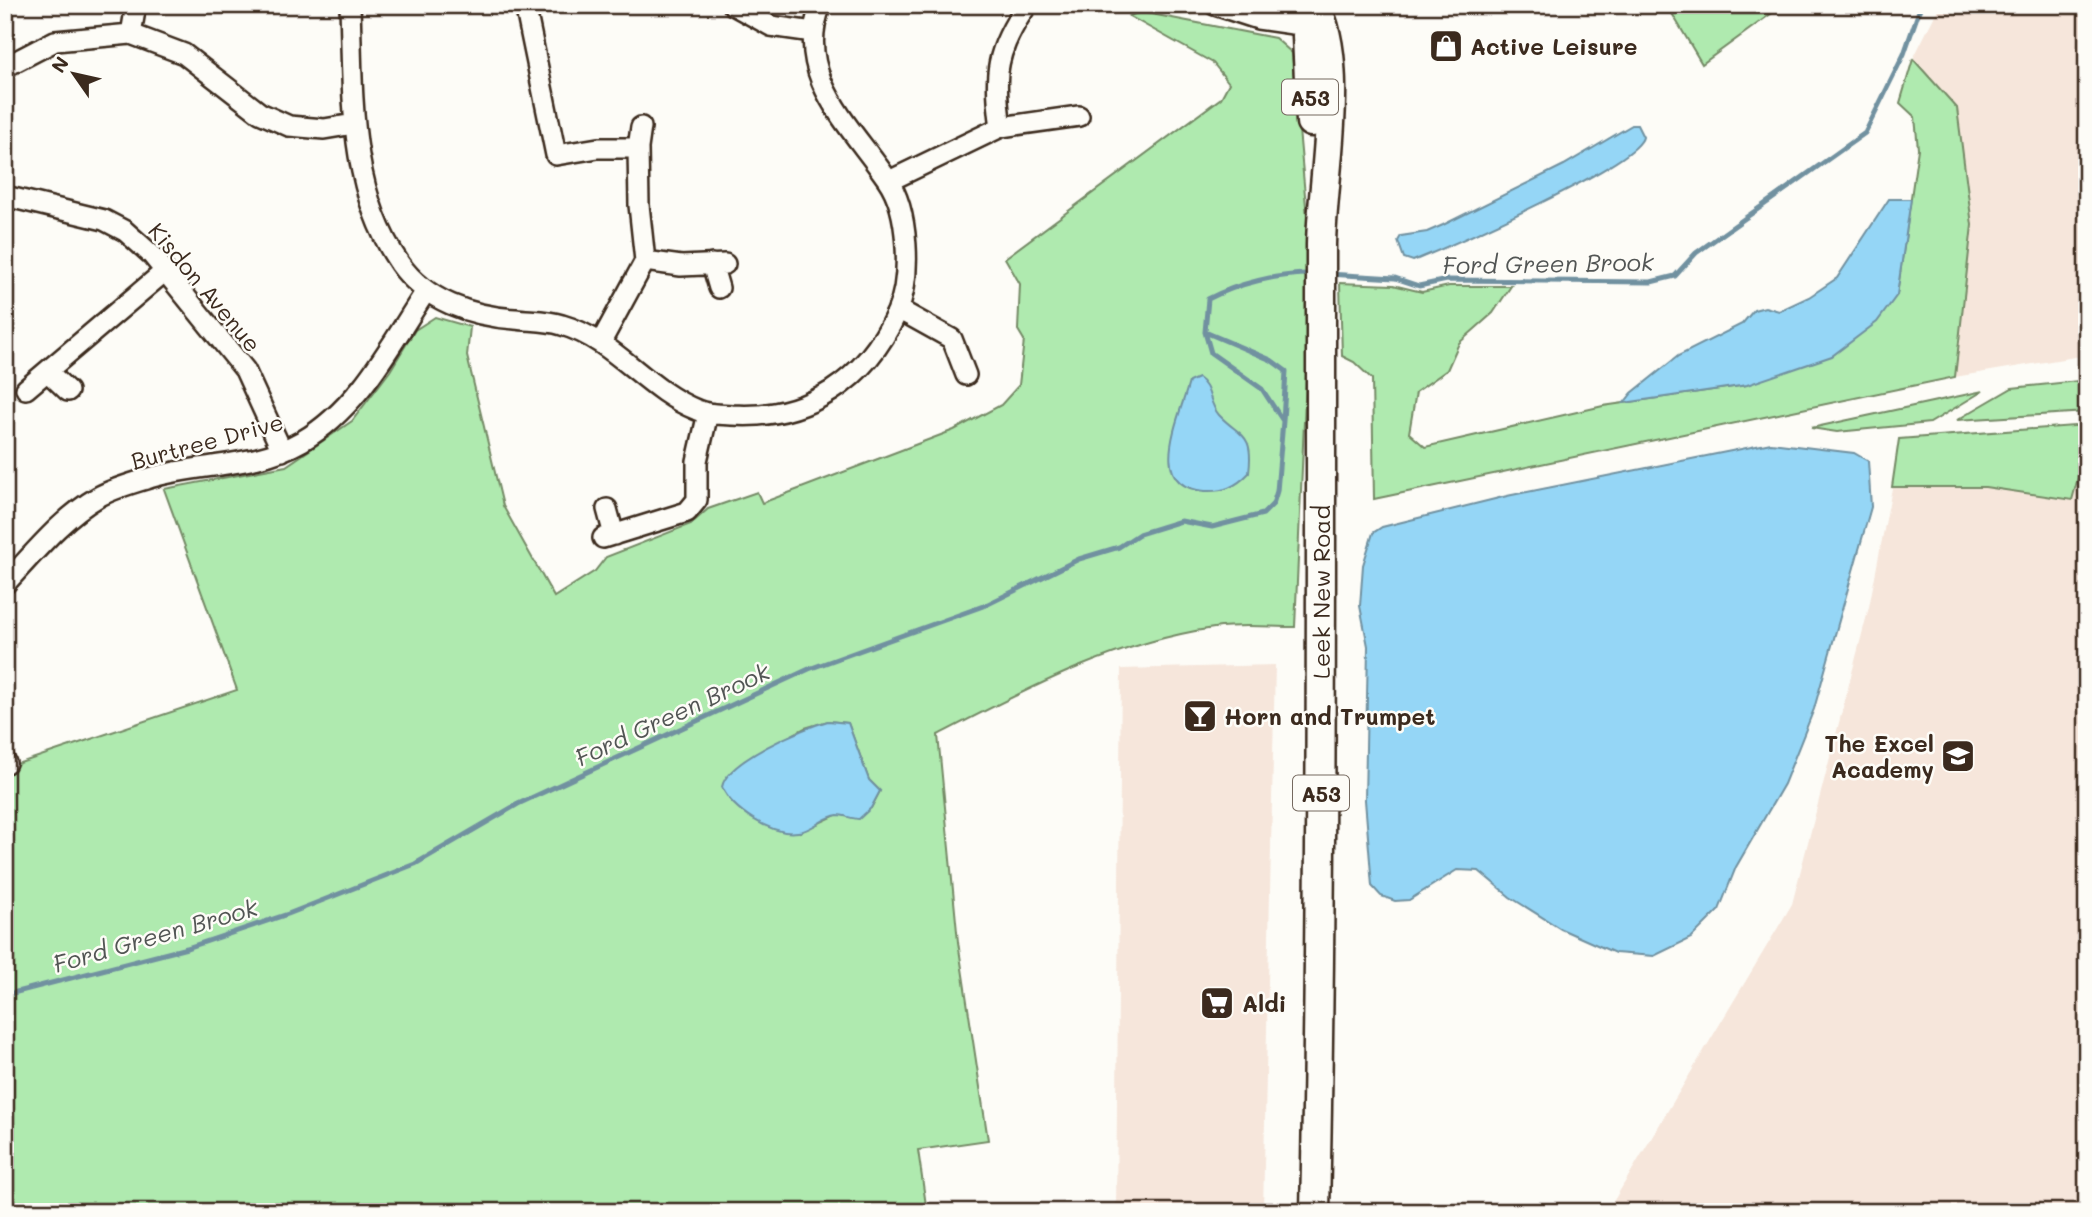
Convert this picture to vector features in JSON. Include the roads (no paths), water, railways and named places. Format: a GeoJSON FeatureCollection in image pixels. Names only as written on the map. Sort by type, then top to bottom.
{"type":"FeatureCollection","features":[{"type":"Feature","properties":{"kind":"highway","name":"Leek New Road"},"geometry":{"type":"LineString","coordinates":[[1314,7],[1327,33],[1329,132],[1321,242],[1322,531],[1315,1212]]}},
{"type":"Feature","properties":{"kind":"street"},"geometry":{"type":"LineString","coordinates":[[131,34],[136,5]]}},
{"type":"Feature","properties":{"kind":"street"},"geometry":{"type":"LineString","coordinates":[[350,5],[354,124],[374,219],[401,266],[426,291],[460,309],[563,325],[601,342],[653,386],[696,410],[767,416],[820,399],[839,387],[881,341],[898,309],[905,273],[904,223],[889,181],[846,128],[825,88],[816,59],[813,32],[821,5]]}},
{"type":"Feature","properties":{"kind":"street"},"geometry":{"type":"LineString","coordinates":[[525,5],[556,155],[598,148],[638,148]]}},
{"type":"Feature","properties":{"kind":"street"},"geometry":{"type":"LineString","coordinates":[[733,5],[771,26],[813,32]]}},
{"type":"Feature","properties":{"kind":"street"},"geometry":{"type":"LineString","coordinates":[[1216,5],[1258,19],[1293,24],[1314,7]]}},
{"type":"Feature","properties":{"kind":"street"},"geometry":{"type":"LineString","coordinates":[[1001,127],[997,65],[1003,43],[1018,9]]}},
{"type":"Feature","properties":{"kind":"street"},"geometry":{"type":"LineString","coordinates":[[5,67],[55,41],[131,34],[184,54],[260,113],[289,126],[324,129],[354,124]]}},
{"type":"Feature","properties":{"kind":"street"},"geometry":{"type":"LineString","coordinates":[[889,181],[1001,127],[1079,116]]}},
{"type":"Feature","properties":{"kind":"street"},"geometry":{"type":"LineString","coordinates":[[601,342],[645,261],[639,205],[638,148],[641,127]]}},
{"type":"Feature","properties":{"kind":"street","name":"Kisdon Avenue"},"geometry":{"type":"LineString","coordinates":[[5,197],[104,220],[125,231],[152,255],[245,370],[282,451]]}},
{"type":"Feature","properties":{"kind":"street"},"geometry":{"type":"LineString","coordinates":[[645,261],[681,266],[718,264],[719,288]]}},
{"type":"Feature","properties":{"kind":"street"},"geometry":{"type":"LineString","coordinates":[[26,389],[164,272]]}},
{"type":"Feature","properties":{"kind":"street","name":"Burtree Drive"},"geometry":{"type":"LineString","coordinates":[[5,584],[78,512],[99,496],[155,476],[219,467],[282,451],[304,440],[337,413],[369,380],[426,291]]}},
{"type":"Feature","properties":{"kind":"street"},"geometry":{"type":"LineString","coordinates":[[898,309],[952,339],[966,375]]}},
{"type":"Feature","properties":{"kind":"street"},"geometry":{"type":"LineString","coordinates":[[47,372],[68,391]]}},
{"type":"Feature","properties":{"kind":"street"},"geometry":{"type":"LineString","coordinates":[[607,509],[609,537],[687,512],[697,500],[697,460],[708,413]]}},
{"type":"Feature","properties":{"kind":"water"},"geometry":{"type":"Polygon","coordinates":[[[1632,125],[1637,125],[1643,137],[1633,150],[1610,166],[1463,240],[1413,261],[1404,258],[1398,241],[1401,236],[1427,232],[1443,225],[1564,165],[1632,125]]]}},
{"type":"Feature","properties":{"kind":"water"},"geometry":{"type":"Polygon","coordinates":[[[1889,199],[1911,199],[1897,295],[1877,322],[1832,356],[1747,385],[1624,403],[1632,393],[1678,356],[1742,324],[1754,310],[1765,307],[1779,311],[1809,297],[1837,278],[1889,199]]]}},
{"type":"Feature","properties":{"kind":"water"},"geometry":{"type":"Polygon","coordinates":[[[1198,378],[1206,386],[1219,415],[1244,437],[1250,450],[1249,473],[1234,485],[1218,491],[1186,487],[1176,477],[1171,464],[1174,431],[1189,382],[1198,378]]]}},
{"type":"Feature","properties":{"kind":"water"},"geometry":{"type":"Polygon","coordinates":[[[1771,443],[1854,453],[1868,461],[1871,507],[1814,709],[1784,784],[1736,867],[1719,910],[1691,938],[1654,956],[1615,953],[1561,929],[1510,897],[1479,871],[1457,870],[1409,900],[1395,901],[1381,896],[1372,886],[1365,800],[1368,646],[1360,606],[1363,565],[1373,533],[1382,527],[1507,496],[1771,443]]]}},
{"type":"Feature","properties":{"kind":"water"},"geometry":{"type":"Polygon","coordinates":[[[828,721],[848,723],[869,780],[880,791],[871,808],[859,819],[838,815],[803,831],[788,832],[754,820],[727,796],[722,787],[737,767],[767,747],[828,721]]]}},
{"type":"Feature","properties":{"kind":"waterway","name":"Ford Green Brook"},"geometry":{"type":"LineString","coordinates":[[1328,274],[1395,278],[1419,286],[1447,280],[1651,282],[1675,276],[1696,253],[1865,133],[1904,54],[1921,5]]}},
{"type":"Feature","properties":{"kind":"waterway","name":"Ford Green Brook"},"geometry":{"type":"LineString","coordinates":[[5,995],[187,948],[288,914],[415,864],[518,804],[809,669],[986,605],[1079,559],[1119,547],[1139,534],[1181,521],[1212,527],[1263,514],[1273,504],[1277,491],[1283,421],[1262,389],[1211,353],[1205,332],[1208,299],[1232,288],[1258,281],[1312,274]]}},
{"type":"Feature","properties":{"kind":"waterway","name":"Ford Green Brook"},"geometry":{"type":"LineString","coordinates":[[1205,332],[1271,360],[1286,371],[1283,421]]}},
{"type":"Feature","properties":{"kind":"place","name":"Active Leisure"},"geometry":{"type":"Point","coordinates":[1446,46]}},
{"type":"Feature","properties":{"kind":"place","name":"Horn and Trumpet"},"geometry":{"type":"Point","coordinates":[1200,716]}},
{"type":"Feature","properties":{"kind":"place","name":"The Excel Academy"},"geometry":{"type":"Point","coordinates":[1958,756]}},
{"type":"Feature","properties":{"kind":"place","name":"Aldi"},"geometry":{"type":"Point","coordinates":[1217,1003]}}]}
